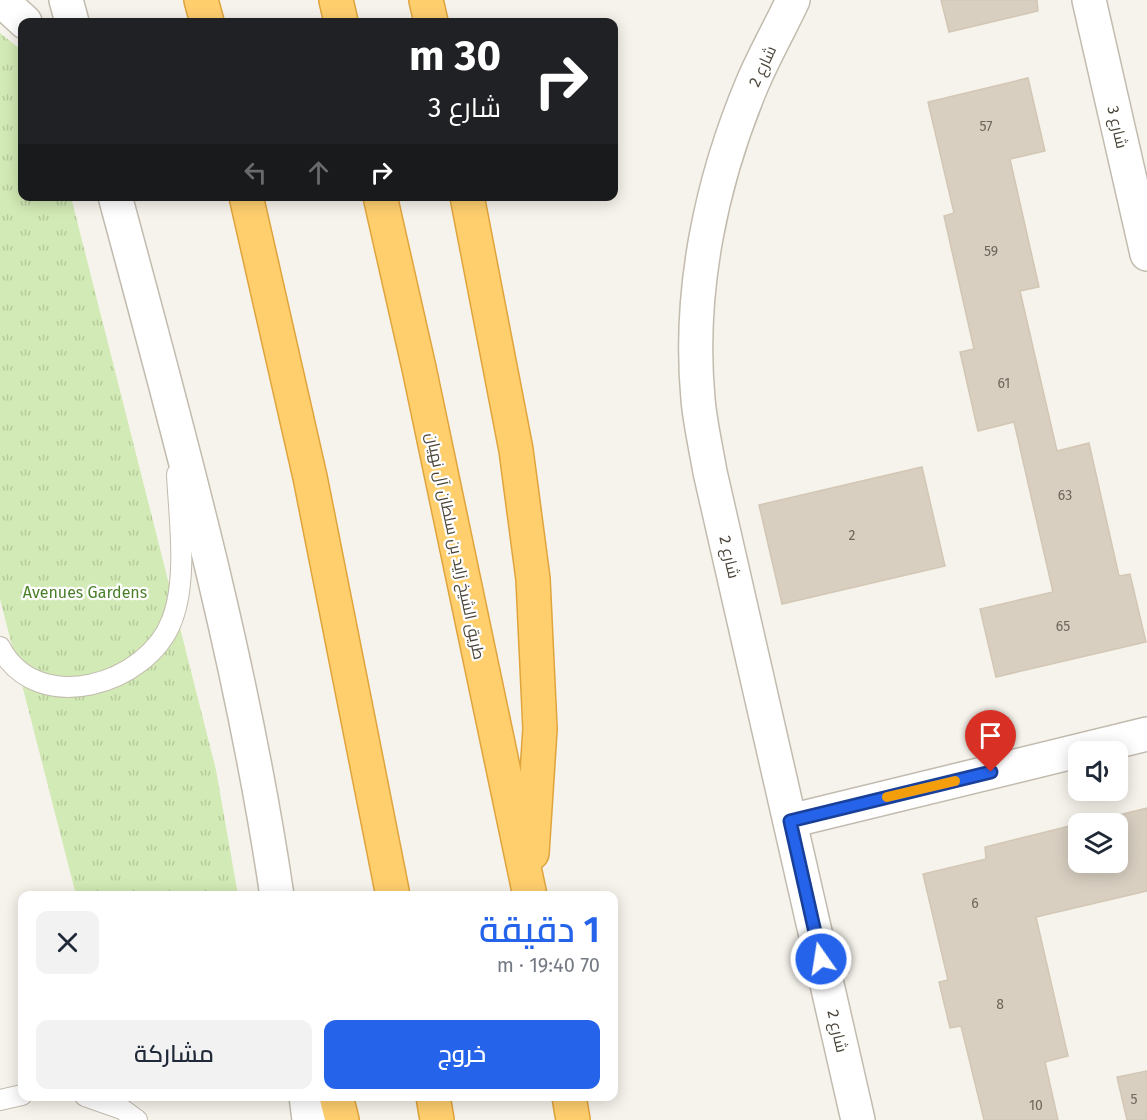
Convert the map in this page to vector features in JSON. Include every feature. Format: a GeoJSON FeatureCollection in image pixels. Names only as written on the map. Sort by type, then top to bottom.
{"type":"FeatureCollection","features":[{"type":"Feature","properties":{"kind":"highway"},"geometry":{"type":"LineString","coordinates":[[201,0],[206,18]]}},
{"type":"Feature","properties":{"kind":"highway"},"geometry":{"type":"LineString","coordinates":[[336,0],[340,18]]}},
{"type":"Feature","properties":{"kind":"highway"},"geometry":{"type":"LineString","coordinates":[[426,0],[430,18]]}},
{"type":"Feature","properties":{"kind":"highway"},"geometry":{"type":"LineString","coordinates":[[247,201],[310,477],[392,891]]}},
{"type":"Feature","properties":{"kind":"highway","name":"طريق الشيخ زايد بن سلطان آل نهيان"},"geometry":{"type":"LineString","coordinates":[[381,201],[422,380],[529,891]]}},
{"type":"Feature","properties":{"kind":"highway"},"geometry":{"type":"LineString","coordinates":[[468,201],[516,450],[533,579],[540,729],[530,891]]}},
{"type":"Feature","properties":{"kind":"highway"},"geometry":{"type":"LineString","coordinates":[[337,1101],[342,1120]]}},
{"type":"Feature","properties":{"kind":"highway"},"geometry":{"type":"LineString","coordinates":[[433,1101],[437,1120]]}},
{"type":"Feature","properties":{"kind":"highway"},"geometry":{"type":"LineString","coordinates":[[570,1101],[573,1120]]}},
{"type":"Feature","properties":{"kind":"street"},"geometry":{"type":"LineString","coordinates":[[1,0],[21,18]]}},
{"type":"Feature","properties":{"kind":"street"},"geometry":{"type":"LineString","coordinates":[[66,0],[71,18]]}},
{"type":"Feature","properties":{"kind":"street","name":"شارع 2"},"geometry":{"type":"LineString","coordinates":[[793,0],[754,81],[730,142],[712,208],[703,258],[696,335],[698,400],[710,472],[858,1120]]}},
{"type":"Feature","properties":{"kind":"street","name":"شارع 3"},"geometry":{"type":"LineString","coordinates":[[1089,0],[1147,254]]}},
{"type":"Feature","properties":{"kind":"street"},"geometry":{"type":"LineString","coordinates":[[116,201],[176,423],[249,732],[276,891]]}},
{"type":"Feature","properties":{"kind":"street"},"geometry":{"type":"LineString","coordinates":[[790,821],[1147,734]]}},
{"type":"Feature","properties":{"kind":"street"},"geometry":{"type":"LineString","coordinates":[[307,1101],[309,1120]]}},
{"type":"Feature","properties":{"kind":"lane"},"geometry":{"type":"LineString","coordinates":[[0,646],[14,666],[30,678],[48,685],[68,687],[125,674],[144,660],[161,642],[172,621],[179,590],[176,423]]}},
{"type":"Feature","properties":{"kind":"lane"},"geometry":{"type":"LineString","coordinates":[[0,1100],[18,1096]]}},
{"type":"Feature","properties":{"kind":"lane"},"geometry":{"type":"LineString","coordinates":[[100,1101],[122,1109],[137,1120]]}},
{"type":"Feature","properties":{"kind":"green space","name":"Avenues Gardens"},"geometry":{"type":"Polygon","coordinates":[[[0,33],[18,47],[18,201],[72,201],[216,770],[237,891],[75,891],[0,599],[0,33]]]}},
{"type":"Feature","properties":{"kind":"building"},"geometry":{"type":"Polygon","coordinates":[[[941,0],[1037,0],[1038,11],[949,32],[941,0]]]}},
{"type":"Feature","properties":{"kind":"building"},"geometry":{"type":"Polygon","coordinates":[[[1028,78],[1045,151],[1010,159],[1039,287],[1020,291],[1057,451],[1089,443],[1119,576],[1130,574],[1146,642],[996,677],[980,609],[1053,592],[1014,422],[978,431],[960,352],[974,349],[944,216],[954,213],[928,102],[1028,78]]]}},
{"type":"Feature","properties":{"kind":"building"},"geometry":{"type":"Polygon","coordinates":[[[922,467],[945,566],[782,604],[759,505],[922,467]]]}},
{"type":"Feature","properties":{"kind":"building"},"geometry":{"type":"Polygon","coordinates":[[[1147,808],[1147,891],[1036,917],[1068,1056],[1045,1062],[1058,1120],[984,1120],[961,1026],[950,1028],[939,982],[948,980],[923,874],[986,859],[985,847],[1068,826],[1068,873],[1128,873],[1127,813],[1147,808]]]}},
{"type":"Feature","properties":{"kind":"building"},"geometry":{"type":"Polygon","coordinates":[[[1147,1071],[1147,1120],[1127,1120],[1117,1077],[1147,1071]]]}},
{"type":"Feature","properties":{"kind":"slow traffic"},"geometry":{"type":"LineString","coordinates":[[887,797],[955,781]]}},
{"type":"Feature","properties":{"kind":"route"},"geometry":{"type":"LineString","coordinates":[[821,959],[790,821],[991,772]]}}]}
